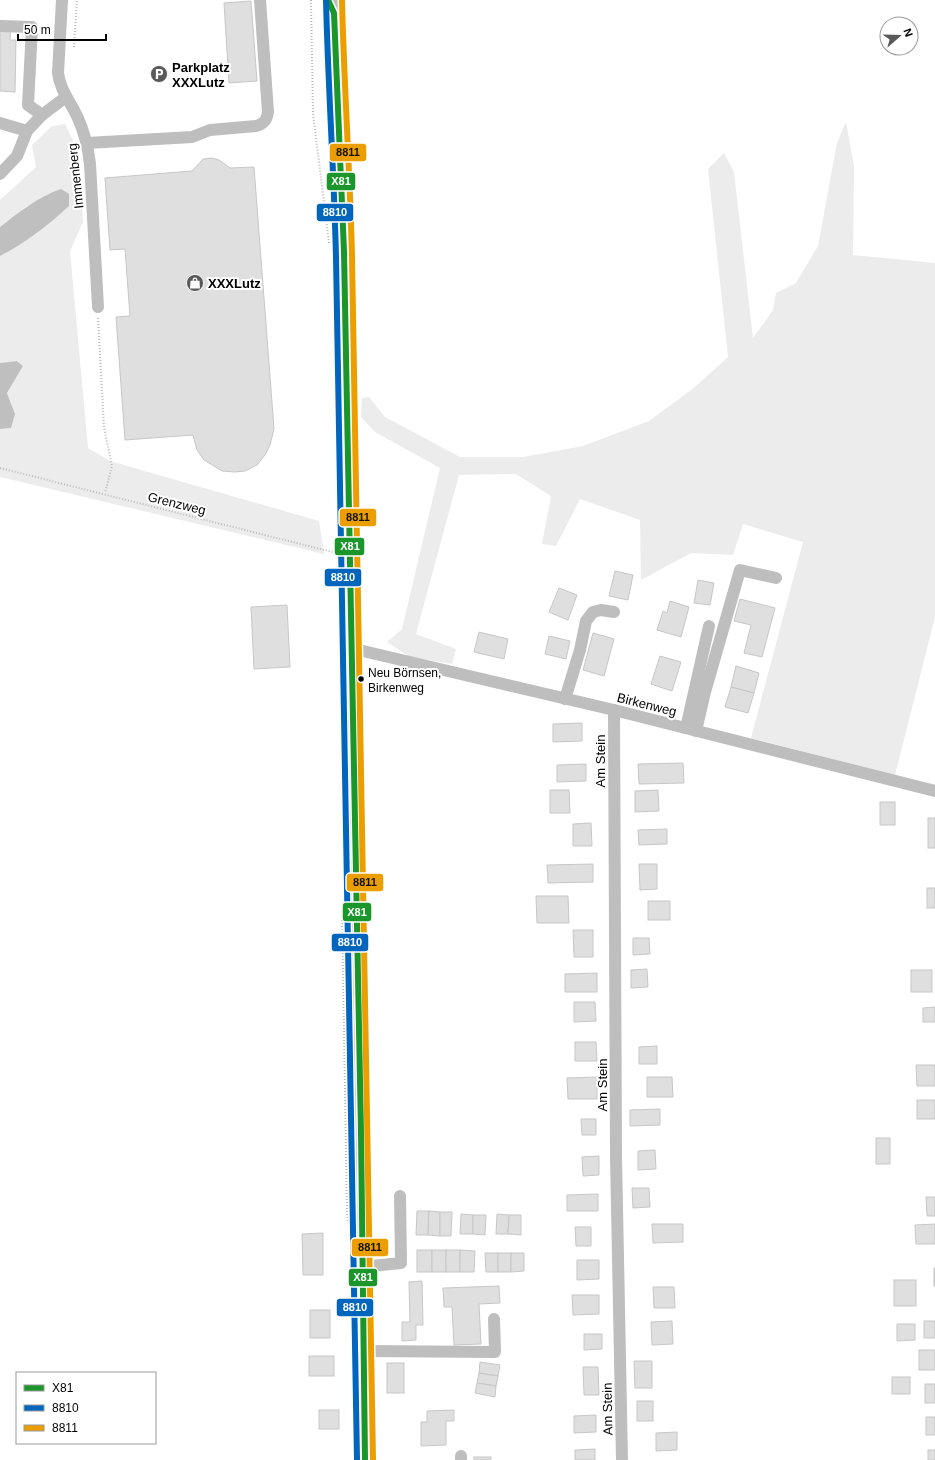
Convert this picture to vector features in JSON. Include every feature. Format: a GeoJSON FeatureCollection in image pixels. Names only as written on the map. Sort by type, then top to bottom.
{"type":"FeatureCollection","features":[{"type":"Feature","properties":{"kind":"main road"},"geometry":{"type":"LineString","coordinates":[[333,3],[344,252],[347,388],[340,556],[352,650],[365,1460]]}},
{"type":"Feature","properties":{"kind":"street","name":"Immenberg"},"geometry":{"type":"LineString","coordinates":[[62,0],[58,73],[59,82],[76,115],[87,143],[90,164],[98,307]]}},
{"type":"Feature","properties":{"kind":"street"},"geometry":{"type":"LineString","coordinates":[[87,143],[192,137],[210,130],[256,126],[265,121],[268,112],[260,0]]}},
{"type":"Feature","properties":{"kind":"street"},"geometry":{"type":"LineString","coordinates":[[0,26],[32,27],[28,105],[42,115]]}},
{"type":"Feature","properties":{"kind":"street"},"geometry":{"type":"LineString","coordinates":[[0,174],[17,156],[27,130],[42,115],[66,96]]}},
{"type":"Feature","properties":{"kind":"street"},"geometry":{"type":"LineString","coordinates":[[0,123],[27,130]]}},
{"type":"Feature","properties":{"kind":"street"},"geometry":{"type":"LineString","coordinates":[[691,730],[705,692],[740,570],[776,578]]}},
{"type":"Feature","properties":{"kind":"street"},"geometry":{"type":"LineString","coordinates":[[565,699],[580,650],[586,621],[593,612],[601,610],[614,612]]}},
{"type":"Feature","properties":{"kind":"street"},"geometry":{"type":"LineString","coordinates":[[691,730],[709,626]]}},
{"type":"Feature","properties":{"kind":"street","name":"Birkenweg"},"geometry":{"type":"LineString","coordinates":[[352,650],[363,650],[614,710],[935,791]]}},
{"type":"Feature","properties":{"kind":"street","name":"Am Stein"},"geometry":{"type":"LineString","coordinates":[[614,710],[616,1148],[622,1460]]}},
{"type":"Feature","properties":{"kind":"street"},"geometry":{"type":"LineString","coordinates":[[362,1266],[401,1263],[400,1196]]}},
{"type":"Feature","properties":{"kind":"street"},"geometry":{"type":"LineString","coordinates":[[364,1351],[495,1352],[494,1319]]}},
{"type":"Feature","properties":{"kind":"path"},"geometry":{"type":"LineString","coordinates":[[74,46],[77,0]]}},
{"type":"Feature","properties":{"kind":"path"},"geometry":{"type":"LineString","coordinates":[[311,0],[313,113],[329,246]]}},
{"type":"Feature","properties":{"kind":"path"},"geometry":{"type":"LineString","coordinates":[[98,307],[104,427],[112,466],[105,493]]}},
{"type":"Feature","properties":{"kind":"path","name":"Grenzweg"},"geometry":{"type":"LineString","coordinates":[[0,468],[105,493],[340,556]]}},
{"type":"Feature","properties":{"kind":"shaded area"},"geometry":{"type":"Polygon","coordinates":[[[846,122],[854,166],[853,255],[935,263],[935,617],[895,775],[751,738],[803,542],[743,524],[733,555],[691,553],[641,580],[640,520],[580,499],[556,546],[542,544],[551,496],[516,474],[459,475],[416,634],[456,649],[452,664],[410,657],[387,642],[402,629],[440,468],[375,432],[361,417],[362,398],[369,397],[385,417],[460,457],[523,457],[583,446],[649,421],[694,388],[728,357],[708,169],[724,153],[734,172],[753,338],[773,310],[776,293],[796,283],[818,246],[837,143],[846,122]]]}},
{"type":"Feature","properties":{"kind":"shaded area"},"geometry":{"type":"Polygon","coordinates":[[[65,124],[78,151],[83,222],[70,251],[88,448],[110,461],[319,521],[324,554],[0,477],[0,429],[11,428],[12,405],[7,393],[23,366],[17,361],[0,363],[0,256],[36,233],[69,206],[27,206],[0,227],[0,200],[36,167],[32,145],[52,126],[65,124]]]}},
{"type":"Feature","properties":{"kind":"shaded area"},"geometry":{"type":"Polygon","coordinates":[[[61,189],[69,194],[69,206],[36,233],[0,256],[0,227],[22,210],[61,189]]]}},
{"type":"Feature","properties":{"kind":"shaded area"},"geometry":{"type":"Polygon","coordinates":[[[17,361],[23,366],[7,393],[15,414],[11,428],[0,429],[0,363],[17,361]]]}},
{"type":"Feature","properties":{"kind":"building"},"geometry":{"type":"Polygon","coordinates":[[[251,1],[257,81],[229,83],[224,3],[251,1]]]}},
{"type":"Feature","properties":{"kind":"building"},"geometry":{"type":"Polygon","coordinates":[[[0,28],[11,28],[10,40],[16,40],[15,92],[0,91],[0,28]]]}},
{"type":"Feature","properties":{"kind":"building","name":"XXXLutz"},"geometry":{"type":"Polygon","coordinates":[[[212,158],[219,160],[230,168],[254,167],[274,429],[270,445],[265,455],[257,465],[245,471],[234,472],[222,471],[204,460],[197,450],[193,435],[125,440],[116,317],[130,316],[125,249],[110,250],[105,178],[192,171],[203,159],[212,158]]]}},
{"type":"Feature","properties":{"kind":"building"},"geometry":{"type":"Polygon","coordinates":[[[615,571],[633,575],[628,600],[609,596],[615,571]]]}},
{"type":"Feature","properties":{"kind":"building"},"geometry":{"type":"Polygon","coordinates":[[[698,580],[714,583],[710,605],[694,603],[698,580]]]}},
{"type":"Feature","properties":{"kind":"building"},"geometry":{"type":"Polygon","coordinates":[[[559,588],[577,595],[568,620],[549,612],[559,588]]]}},
{"type":"Feature","properties":{"kind":"building"},"geometry":{"type":"Polygon","coordinates":[[[740,599],[775,608],[762,657],[744,653],[751,625],[734,621],[740,599]]]}},
{"type":"Feature","properties":{"kind":"building"},"geometry":{"type":"Polygon","coordinates":[[[670,601],[689,607],[681,637],[657,630],[663,611],[667,613],[670,601]]]}},
{"type":"Feature","properties":{"kind":"building"},"geometry":{"type":"Polygon","coordinates":[[[287,605],[290,667],[254,669],[251,607],[287,605]]]}},
{"type":"Feature","properties":{"kind":"building"},"geometry":{"type":"Polygon","coordinates":[[[479,632],[508,639],[504,659],[474,652],[479,632]]]}},
{"type":"Feature","properties":{"kind":"building"},"geometry":{"type":"Polygon","coordinates":[[[593,633],[614,639],[604,676],[583,670],[593,633]]]}},
{"type":"Feature","properties":{"kind":"building"},"geometry":{"type":"Polygon","coordinates":[[[549,636],[570,641],[566,659],[545,654],[549,636]]]}},
{"type":"Feature","properties":{"kind":"building"},"geometry":{"type":"Polygon","coordinates":[[[660,656],[681,662],[672,691],[651,684],[660,656]]]}},
{"type":"Feature","properties":{"kind":"building"},"geometry":{"type":"Polygon","coordinates":[[[736,666],[759,673],[754,693],[731,687],[736,666]]]}},
{"type":"Feature","properties":{"kind":"building"},"geometry":{"type":"Polygon","coordinates":[[[731,687],[754,693],[748,713],[725,707],[731,687]]]}},
{"type":"Feature","properties":{"kind":"building"},"geometry":{"type":"Polygon","coordinates":[[[582,723],[582,741],[553,742],[553,724],[582,723]]]}},
{"type":"Feature","properties":{"kind":"building"},"geometry":{"type":"Polygon","coordinates":[[[683,763],[684,783],[639,784],[638,764],[683,763]]]}},
{"type":"Feature","properties":{"kind":"building"},"geometry":{"type":"Polygon","coordinates":[[[586,764],[586,781],[557,782],[557,765],[586,764]]]}},
{"type":"Feature","properties":{"kind":"building"},"geometry":{"type":"Polygon","coordinates":[[[550,790],[569,790],[570,813],[550,813],[550,790]]]}},
{"type":"Feature","properties":{"kind":"building"},"geometry":{"type":"Polygon","coordinates":[[[658,790],[659,811],[635,812],[635,791],[658,790]]]}},
{"type":"Feature","properties":{"kind":"building"},"geometry":{"type":"Polygon","coordinates":[[[880,802],[895,802],[895,825],[880,825],[880,802]]]}},
{"type":"Feature","properties":{"kind":"building"},"geometry":{"type":"Polygon","coordinates":[[[928,818],[935,818],[935,848],[928,848],[928,818]]]}},
{"type":"Feature","properties":{"kind":"building"},"geometry":{"type":"Polygon","coordinates":[[[591,823],[592,846],[573,846],[573,824],[591,823]]]}},
{"type":"Feature","properties":{"kind":"building"},"geometry":{"type":"Polygon","coordinates":[[[667,829],[667,844],[639,845],[638,830],[667,829]]]}},
{"type":"Feature","properties":{"kind":"building"},"geometry":{"type":"Polygon","coordinates":[[[593,864],[593,882],[548,883],[547,865],[593,864]]]}},
{"type":"Feature","properties":{"kind":"building"},"geometry":{"type":"Polygon","coordinates":[[[639,864],[657,864],[657,889],[640,890],[639,864]]]}},
{"type":"Feature","properties":{"kind":"building"},"geometry":{"type":"Polygon","coordinates":[[[927,888],[935,888],[935,908],[927,908],[927,888]]]}},
{"type":"Feature","properties":{"kind":"building"},"geometry":{"type":"Polygon","coordinates":[[[536,896],[568,896],[569,923],[537,923],[536,896]]]}},
{"type":"Feature","properties":{"kind":"building"},"geometry":{"type":"Polygon","coordinates":[[[648,901],[670,901],[670,920],[648,920],[648,901]]]}},
{"type":"Feature","properties":{"kind":"building"},"geometry":{"type":"Polygon","coordinates":[[[573,930],[593,930],[593,957],[574,957],[573,930]]]}},
{"type":"Feature","properties":{"kind":"building"},"geometry":{"type":"Polygon","coordinates":[[[633,938],[649,938],[650,954],[633,955],[633,938]]]}},
{"type":"Feature","properties":{"kind":"building"},"geometry":{"type":"Polygon","coordinates":[[[647,969],[648,987],[631,988],[631,970],[647,969]]]}},
{"type":"Feature","properties":{"kind":"building"},"geometry":{"type":"Polygon","coordinates":[[[911,970],[932,970],[932,992],[911,992],[911,970]]]}},
{"type":"Feature","properties":{"kind":"building"},"geometry":{"type":"Polygon","coordinates":[[[597,973],[597,992],[565,992],[565,974],[597,973]]]}},
{"type":"Feature","properties":{"kind":"building"},"geometry":{"type":"Polygon","coordinates":[[[574,1002],[595,1002],[596,1021],[574,1022],[574,1002]]]}},
{"type":"Feature","properties":{"kind":"building"},"geometry":{"type":"Polygon","coordinates":[[[935,1007],[935,1022],[923,1022],[923,1008],[935,1007]]]}},
{"type":"Feature","properties":{"kind":"building"},"geometry":{"type":"Polygon","coordinates":[[[575,1042],[596,1042],[597,1061],[575,1061],[575,1042]]]}},
{"type":"Feature","properties":{"kind":"building"},"geometry":{"type":"Polygon","coordinates":[[[657,1046],[657,1064],[639,1064],[639,1047],[657,1046]]]}},
{"type":"Feature","properties":{"kind":"building"},"geometry":{"type":"Polygon","coordinates":[[[916,1065],[935,1065],[935,1086],[917,1086],[916,1065]]]}},
{"type":"Feature","properties":{"kind":"building"},"geometry":{"type":"Polygon","coordinates":[[[597,1077],[597,1099],[568,1099],[567,1078],[597,1077]]]}},
{"type":"Feature","properties":{"kind":"building"},"geometry":{"type":"Polygon","coordinates":[[[647,1077],[672,1077],[673,1097],[647,1097],[647,1077]]]}},
{"type":"Feature","properties":{"kind":"building"},"geometry":{"type":"Polygon","coordinates":[[[917,1100],[935,1100],[935,1119],[917,1119],[917,1100]]]}},
{"type":"Feature","properties":{"kind":"building"},"geometry":{"type":"Polygon","coordinates":[[[660,1109],[660,1125],[630,1126],[630,1110],[660,1109]]]}},
{"type":"Feature","properties":{"kind":"building"},"geometry":{"type":"Polygon","coordinates":[[[581,1119],[596,1119],[596,1135],[582,1135],[581,1119]]]}},
{"type":"Feature","properties":{"kind":"building"},"geometry":{"type":"Polygon","coordinates":[[[876,1138],[890,1138],[890,1164],[876,1164],[876,1138]]]}},
{"type":"Feature","properties":{"kind":"building"},"geometry":{"type":"Polygon","coordinates":[[[655,1150],[656,1169],[638,1170],[638,1151],[655,1150]]]}},
{"type":"Feature","properties":{"kind":"building"},"geometry":{"type":"Polygon","coordinates":[[[599,1156],[599,1175],[583,1176],[582,1157],[599,1156]]]}},
{"type":"Feature","properties":{"kind":"building"},"geometry":{"type":"Polygon","coordinates":[[[632,1188],[649,1188],[650,1207],[633,1208],[632,1188]]]}},
{"type":"Feature","properties":{"kind":"building"},"geometry":{"type":"Polygon","coordinates":[[[598,1194],[598,1211],[567,1211],[567,1195],[598,1194]]]}},
{"type":"Feature","properties":{"kind":"building"},"geometry":{"type":"Polygon","coordinates":[[[926,1197],[935,1197],[935,1216],[927,1216],[926,1197]]]}},
{"type":"Feature","properties":{"kind":"building"},"geometry":{"type":"Polygon","coordinates":[[[417,1211],[429,1211],[428,1235],[416,1235],[417,1211]]]}},
{"type":"Feature","properties":{"kind":"building"},"geometry":{"type":"Polygon","coordinates":[[[429,1211],[440,1212],[440,1236],[428,1235],[429,1211]]]}},
{"type":"Feature","properties":{"kind":"building"},"geometry":{"type":"Polygon","coordinates":[[[440,1212],[452,1212],[451,1236],[440,1236],[440,1212]]]}},
{"type":"Feature","properties":{"kind":"building"},"geometry":{"type":"Polygon","coordinates":[[[461,1214],[473,1215],[473,1234],[460,1234],[461,1214]]]}},
{"type":"Feature","properties":{"kind":"building"},"geometry":{"type":"Polygon","coordinates":[[[497,1214],[509,1215],[508,1234],[496,1234],[497,1214]]]}},
{"type":"Feature","properties":{"kind":"building"},"geometry":{"type":"Polygon","coordinates":[[[473,1215],[486,1215],[485,1235],[473,1234],[473,1215]]]}},
{"type":"Feature","properties":{"kind":"building"},"geometry":{"type":"Polygon","coordinates":[[[509,1215],[521,1215],[521,1235],[508,1234],[509,1215]]]}},
{"type":"Feature","properties":{"kind":"building"},"geometry":{"type":"Polygon","coordinates":[[[652,1224],[683,1224],[683,1242],[653,1243],[652,1224]]]}},
{"type":"Feature","properties":{"kind":"building"},"geometry":{"type":"Polygon","coordinates":[[[935,1224],[935,1244],[916,1244],[915,1225],[935,1224]]]}},
{"type":"Feature","properties":{"kind":"building"},"geometry":{"type":"Polygon","coordinates":[[[575,1227],[591,1227],[591,1246],[576,1246],[575,1227]]]}},
{"type":"Feature","properties":{"kind":"building"},"geometry":{"type":"Polygon","coordinates":[[[323,1233],[323,1275],[303,1275],[302,1234],[323,1233]]]}},
{"type":"Feature","properties":{"kind":"building"},"geometry":{"type":"Polygon","coordinates":[[[417,1250],[432,1250],[432,1272],[417,1272],[417,1250]]]}},
{"type":"Feature","properties":{"kind":"building"},"geometry":{"type":"Polygon","coordinates":[[[432,1250],[446,1250],[446,1272],[432,1272],[432,1250]]]}},
{"type":"Feature","properties":{"kind":"building"},"geometry":{"type":"Polygon","coordinates":[[[446,1250],[460,1250],[460,1272],[446,1272],[446,1250]]]}},
{"type":"Feature","properties":{"kind":"building"},"geometry":{"type":"Polygon","coordinates":[[[460,1250],[475,1251],[474,1272],[460,1272],[460,1250]]]}},
{"type":"Feature","properties":{"kind":"building"},"geometry":{"type":"Polygon","coordinates":[[[485,1253],[498,1253],[498,1272],[486,1272],[485,1253]]]}},
{"type":"Feature","properties":{"kind":"building"},"geometry":{"type":"Polygon","coordinates":[[[498,1253],[511,1253],[511,1272],[498,1272],[498,1253]]]}},
{"type":"Feature","properties":{"kind":"building"},"geometry":{"type":"Polygon","coordinates":[[[511,1253],[524,1253],[524,1271],[511,1272],[511,1253]]]}},
{"type":"Feature","properties":{"kind":"building"},"geometry":{"type":"Polygon","coordinates":[[[577,1260],[599,1260],[599,1279],[577,1280],[577,1260]]]}},
{"type":"Feature","properties":{"kind":"building"},"geometry":{"type":"Polygon","coordinates":[[[935,1268],[935,1286],[934,1286],[935,1268]]]}},
{"type":"Feature","properties":{"kind":"building"},"geometry":{"type":"Polygon","coordinates":[[[894,1280],[916,1280],[916,1306],[894,1306],[894,1280]]]}},
{"type":"Feature","properties":{"kind":"building"},"geometry":{"type":"Polygon","coordinates":[[[422,1281],[423,1325],[416,1325],[416,1340],[402,1341],[402,1322],[410,1322],[409,1282],[422,1281]]]}},
{"type":"Feature","properties":{"kind":"building"},"geometry":{"type":"Polygon","coordinates":[[[499,1286],[500,1303],[479,1304],[481,1344],[454,1345],[452,1307],[444,1307],[443,1288],[499,1286]]]}},
{"type":"Feature","properties":{"kind":"building"},"geometry":{"type":"Polygon","coordinates":[[[653,1287],[674,1287],[675,1308],[654,1308],[653,1287]]]}},
{"type":"Feature","properties":{"kind":"building"},"geometry":{"type":"Polygon","coordinates":[[[572,1295],[599,1295],[599,1314],[573,1315],[572,1295]]]}},
{"type":"Feature","properties":{"kind":"building"},"geometry":{"type":"Polygon","coordinates":[[[310,1310],[330,1310],[330,1338],[310,1338],[310,1310]]]}},
{"type":"Feature","properties":{"kind":"building"},"geometry":{"type":"Polygon","coordinates":[[[672,1321],[673,1344],[652,1345],[651,1322],[672,1321]]]}},
{"type":"Feature","properties":{"kind":"building"},"geometry":{"type":"Polygon","coordinates":[[[924,1321],[935,1321],[935,1338],[924,1338],[924,1321]]]}},
{"type":"Feature","properties":{"kind":"building"},"geometry":{"type":"Polygon","coordinates":[[[897,1324],[915,1324],[915,1340],[897,1341],[897,1324]]]}},
{"type":"Feature","properties":{"kind":"building"},"geometry":{"type":"Polygon","coordinates":[[[584,1334],[602,1334],[602,1349],[584,1350],[584,1334]]]}},
{"type":"Feature","properties":{"kind":"building"},"geometry":{"type":"Polygon","coordinates":[[[919,1350],[935,1350],[935,1370],[919,1370],[919,1350]]]}},
{"type":"Feature","properties":{"kind":"building"},"geometry":{"type":"Polygon","coordinates":[[[309,1356],[334,1356],[334,1376],[309,1376],[309,1356]]]}},
{"type":"Feature","properties":{"kind":"building"},"geometry":{"type":"Polygon","coordinates":[[[634,1361],[652,1361],[652,1388],[635,1388],[634,1361]]]}},
{"type":"Feature","properties":{"kind":"building"},"geometry":{"type":"Polygon","coordinates":[[[480,1362],[500,1365],[498,1376],[479,1373],[480,1362]]]}},
{"type":"Feature","properties":{"kind":"building"},"geometry":{"type":"Polygon","coordinates":[[[387,1363],[404,1363],[404,1393],[387,1393],[387,1363]]]}},
{"type":"Feature","properties":{"kind":"building"},"geometry":{"type":"Polygon","coordinates":[[[583,1367],[598,1367],[599,1395],[584,1395],[583,1367]]]}},
{"type":"Feature","properties":{"kind":"building"},"geometry":{"type":"Polygon","coordinates":[[[479,1373],[498,1376],[496,1386],[477,1383],[479,1373]]]}},
{"type":"Feature","properties":{"kind":"building"},"geometry":{"type":"Polygon","coordinates":[[[892,1377],[910,1377],[910,1394],[892,1394],[892,1377]]]}},
{"type":"Feature","properties":{"kind":"building"},"geometry":{"type":"Polygon","coordinates":[[[477,1383],[496,1386],[495,1397],[475,1393],[477,1383]]]}},
{"type":"Feature","properties":{"kind":"building"},"geometry":{"type":"Polygon","coordinates":[[[925,1384],[935,1384],[935,1403],[925,1403],[925,1384]]]}},
{"type":"Feature","properties":{"kind":"building"},"geometry":{"type":"Polygon","coordinates":[[[637,1401],[653,1401],[653,1421],[637,1421],[637,1401]]]}},
{"type":"Feature","properties":{"kind":"building"},"geometry":{"type":"Polygon","coordinates":[[[319,1410],[339,1410],[339,1429],[319,1429],[319,1410]]]}},
{"type":"Feature","properties":{"kind":"building"},"geometry":{"type":"Polygon","coordinates":[[[454,1410],[454,1421],[446,1421],[446,1445],[421,1446],[421,1422],[427,1422],[427,1411],[454,1410]]]}},
{"type":"Feature","properties":{"kind":"building"},"geometry":{"type":"Polygon","coordinates":[[[596,1415],[596,1432],[574,1433],[574,1416],[596,1415]]]}},
{"type":"Feature","properties":{"kind":"building"},"geometry":{"type":"Polygon","coordinates":[[[926,1417],[935,1417],[935,1435],[926,1435],[926,1417]]]}},
{"type":"Feature","properties":{"kind":"building"},"geometry":{"type":"Polygon","coordinates":[[[677,1432],[677,1450],[656,1451],[656,1433],[677,1432]]]}},
{"type":"Feature","properties":{"kind":"building"},"geometry":{"type":"Polygon","coordinates":[[[595,1449],[595,1460],[575,1460],[575,1450],[595,1449]]]}},
{"type":"Feature","properties":{"kind":"building"},"geometry":{"type":"Polygon","coordinates":[[[928,1450],[935,1450],[935,1460],[928,1460],[928,1450]]]}},
{"type":"Feature","properties":{"kind":"building"},"geometry":{"type":"Polygon","coordinates":[[[474,1457],[491,1457],[491,1460],[474,1460],[474,1457]]]}},
{"type":"Feature","properties":{"kind":"transit line","name":"8810"},"geometry":{"type":"LineString","coordinates":[[326,0],[335,225],[343,558],[357,1460]]}},
{"type":"Feature","properties":{"kind":"transit line","name":"X81"},"geometry":{"type":"LineString","coordinates":[[328,0],[334,13],[344,252],[361,1132],[365,1460]]}},
{"type":"Feature","properties":{"kind":"transit line","name":"8811"},"geometry":{"type":"LineString","coordinates":[[342,0],[351,225],[359,558],[373,1460]]}},
{"type":"Feature","properties":{"kind":"place","name":"Parkplatz XXXLutz"},"geometry":{"type":"Point","coordinates":[159,74]}},
{"type":"Feature","properties":{"kind":"place","name":"XXXLutz"},"geometry":{"type":"Point","coordinates":[195,283]}},
{"type":"Feature","properties":{"kind":"place","name":"Neu Börnsen, Birkenweg"},"geometry":{"type":"Point","coordinates":[361,679]}}]}
